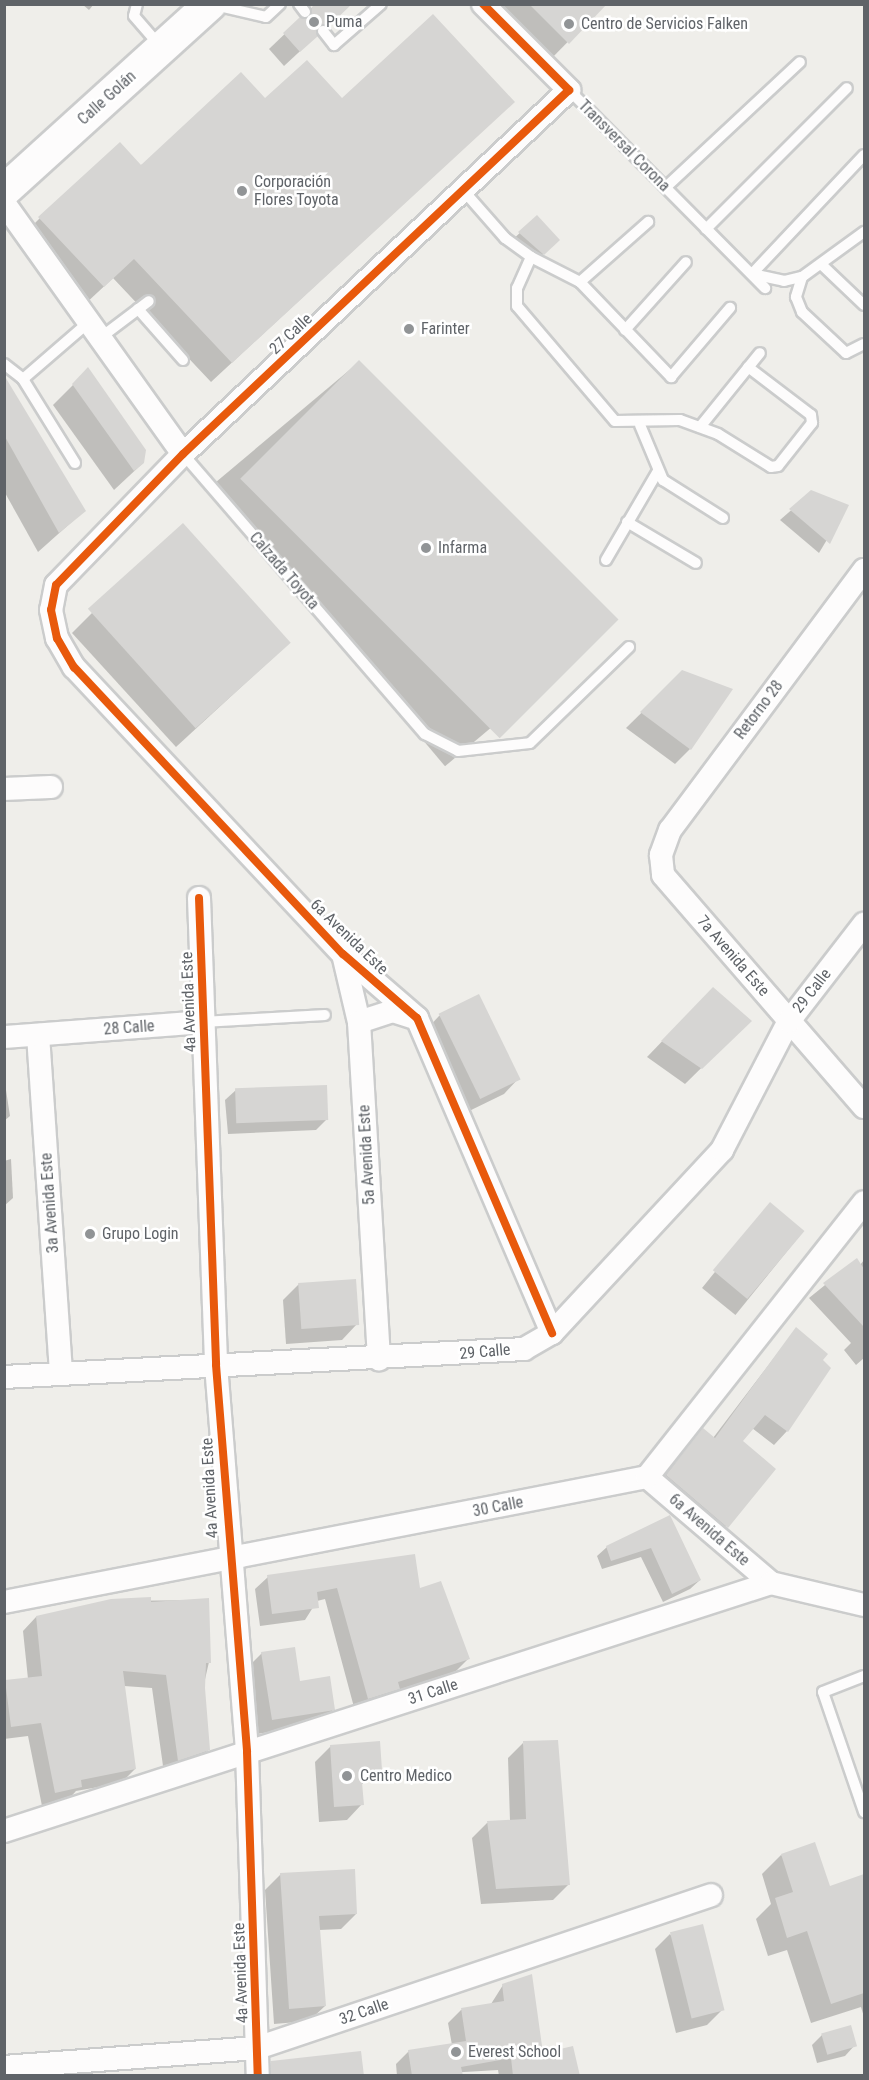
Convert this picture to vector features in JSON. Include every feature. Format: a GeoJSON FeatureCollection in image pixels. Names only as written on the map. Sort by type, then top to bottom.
{"type":"FeatureCollection","features":[{"type":"Feature","properties":{"kind":"main road","name":"Calle Golán"},"geometry":{"type":"LineString","coordinates":[[4,191],[210,5]]}},
{"type":"Feature","properties":{"kind":"street","name":"Transversal Corona"},"geometry":{"type":"LineString","coordinates":[[483,4],[569,90]]}},
{"type":"Feature","properties":{"kind":"street","name":"27 Calle"},"geometry":{"type":"LineString","coordinates":[[51,610],[56,585],[183,454],[569,90]]}},
{"type":"Feature","properties":{"kind":"street","name":"Calzada Toyota"},"geometry":{"type":"LineString","coordinates":[[4,203],[183,454]]}},
{"type":"Feature","properties":{"kind":"street","name":"Retorno 28"},"geometry":{"type":"LineString","coordinates":[[662,855],[669,830],[864,570]]}},
{"type":"Feature","properties":{"kind":"street","name":"6a Avenida Este"},"geometry":{"type":"LineString","coordinates":[[51,610],[57,638],[74,667],[343,954],[417,1018],[552,1333]]}},
{"type":"Feature","properties":{"kind":"street"},"geometry":{"type":"LineString","coordinates":[[4,789],[51,787]]}},
{"type":"Feature","properties":{"kind":"street","name":"7a Avenida Este"},"geometry":{"type":"LineString","coordinates":[[662,855],[663,875],[864,1107]]}},
{"type":"Feature","properties":{"kind":"street","name":"4a Avenida Este"},"geometry":{"type":"LineString","coordinates":[[199,898],[216,1365],[228,1561],[247,1752],[258,2076]]}},
{"type":"Feature","properties":{"kind":"street","name":"29 Calle"},"geometry":{"type":"LineString","coordinates":[[4,1377],[61,1372],[379,1359],[524,1348],[552,1333],[722,1150],[789,1021],[864,924]]}},
{"type":"Feature","properties":{"kind":"street","name":"5a Avenida Este"},"geometry":{"type":"LineString","coordinates":[[343,954],[359,1022],[379,1359]]}},
{"type":"Feature","properties":{"kind":"street"},"geometry":{"type":"LineString","coordinates":[[359,1022],[393,1011],[417,1018]]}},
{"type":"Feature","properties":{"kind":"street","name":"28 Calle"},"geometry":{"type":"LineString","coordinates":[[4,1037],[203,1022]]}},
{"type":"Feature","properties":{"kind":"street","name":"3a Avenida Este"},"geometry":{"type":"LineString","coordinates":[[39,1035],[61,1372]]}},
{"type":"Feature","properties":{"kind":"street"},"geometry":{"type":"LineString","coordinates":[[647,1478],[864,1202]]}},
{"type":"Feature","properties":{"kind":"street","name":"6a Avenida Este"},"geometry":{"type":"LineString","coordinates":[[647,1478],[771,1583]]}},
{"type":"Feature","properties":{"kind":"street","name":"30 Calle"},"geometry":{"type":"LineString","coordinates":[[4,1602],[228,1561],[647,1478]]}},
{"type":"Feature","properties":{"kind":"street"},"geometry":{"type":"LineString","coordinates":[[771,1583],[864,1605]]}},
{"type":"Feature","properties":{"kind":"street","name":"31 Calle"},"geometry":{"type":"LineString","coordinates":[[4,1831],[771,1583]]}},
{"type":"Feature","properties":{"kind":"street","name":"32 Calle"},"geometry":{"type":"LineString","coordinates":[[4,2067],[257,2048],[711,1895]]}},
{"type":"Feature","properties":{"kind":"lane"},"geometry":{"type":"LineString","coordinates":[[137,4],[134,16],[162,48]]}},
{"type":"Feature","properties":{"kind":"lane"},"geometry":{"type":"LineString","coordinates":[[210,5],[266,17],[280,4]]}},
{"type":"Feature","properties":{"kind":"lane"},"geometry":{"type":"LineString","coordinates":[[323,31],[334,45],[381,4]]}},
{"type":"Feature","properties":{"kind":"lane"},"geometry":{"type":"LineString","coordinates":[[666,188],[800,62]]}},
{"type":"Feature","properties":{"kind":"lane"},"geometry":{"type":"LineString","coordinates":[[706,229],[847,88]]}},
{"type":"Feature","properties":{"kind":"lane","name":"Transversal Corona"},"geometry":{"type":"LineString","coordinates":[[569,90],[765,288]]}},
{"type":"Feature","properties":{"kind":"lane"},"geometry":{"type":"LineString","coordinates":[[752,274],[864,155]]}},
{"type":"Feature","properties":{"kind":"lane"},"geometry":{"type":"LineString","coordinates":[[463,190],[505,238],[531,257],[580,282],[671,377],[730,308]]}},
{"type":"Feature","properties":{"kind":"lane"},"geometry":{"type":"LineString","coordinates":[[580,282],[648,222]]}},
{"type":"Feature","properties":{"kind":"lane"},"geometry":{"type":"LineString","coordinates":[[752,274],[784,281],[801,277],[822,265],[864,234]]}},
{"type":"Feature","properties":{"kind":"lane"},"geometry":{"type":"LineString","coordinates":[[531,257],[517,288],[517,306],[615,421],[640,425],[680,420],[700,427],[771,467],[778,466],[812,423],[811,415],[748,368]]}},
{"type":"Feature","properties":{"kind":"lane"},"geometry":{"type":"LineString","coordinates":[[625,330],[686,261]]}},
{"type":"Feature","properties":{"kind":"lane"},"geometry":{"type":"LineString","coordinates":[[822,265],[864,305]]}},
{"type":"Feature","properties":{"kind":"lane"},"geometry":{"type":"LineString","coordinates":[[801,277],[796,297],[802,312],[846,353],[864,344]]}},
{"type":"Feature","properties":{"kind":"lane"},"geometry":{"type":"LineString","coordinates":[[23,379],[94,330],[138,309],[149,301]]}},
{"type":"Feature","properties":{"kind":"lane"},"geometry":{"type":"LineString","coordinates":[[138,309],[183,360]]}},
{"type":"Feature","properties":{"kind":"lane"},"geometry":{"type":"LineString","coordinates":[[700,427],[760,353]]}},
{"type":"Feature","properties":{"kind":"lane"},"geometry":{"type":"LineString","coordinates":[[4,364],[23,379],[75,463]]}},
{"type":"Feature","properties":{"kind":"lane"},"geometry":{"type":"LineString","coordinates":[[640,425],[658,471],[670,485],[723,518]]}},
{"type":"Feature","properties":{"kind":"lane","name":"Calzada Toyota"},"geometry":{"type":"LineString","coordinates":[[183,454],[425,734],[458,751],[530,742],[629,647]]}},
{"type":"Feature","properties":{"kind":"lane"},"geometry":{"type":"LineString","coordinates":[[606,561],[658,471]]}},
{"type":"Feature","properties":{"kind":"lane"},"geometry":{"type":"LineString","coordinates":[[627,522],[696,563]]}},
{"type":"Feature","properties":{"kind":"lane","name":"28 Calle"},"geometry":{"type":"LineString","coordinates":[[203,1022],[325,1015]]}},
{"type":"Feature","properties":{"kind":"lane"},"geometry":{"type":"LineString","coordinates":[[864,1676],[823,1692],[864,1812]]}},
{"type":"Feature","properties":{"kind":"building","name":"Puma"},"geometry":{"type":"Polygon","coordinates":[[[313,4],[352,4],[329,26],[318,26],[318,36],[300,52],[283,33],[300,17],[310,18],[313,4]]]}},
{"type":"Feature","properties":{"kind":"building","name":"Centro de Servicios Falken"},"geometry":{"type":"Polygon","coordinates":[[[529,4],[607,4],[569,44],[529,4]]]}},
{"type":"Feature","properties":{"kind":"building","name":"Corporación Flores Toyota"},"geometry":{"type":"Polygon","coordinates":[[[433,14],[515,102],[232,363],[134,259],[104,287],[38,217],[120,142],[141,165],[241,72],[265,98],[307,60],[342,98],[433,14]]]}},
{"type":"Feature","properties":{"kind":"building"},"geometry":{"type":"Polygon","coordinates":[[[537,215],[560,240],[544,255],[518,232],[537,215]]]}},
{"type":"Feature","properties":{"kind":"building","name":"Infarma"},"geometry":{"type":"Polygon","coordinates":[[[359,360],[619,620],[500,738],[240,479],[359,360]]]}},
{"type":"Feature","properties":{"kind":"building"},"geometry":{"type":"Polygon","coordinates":[[[88,367],[146,450],[144,463],[134,471],[72,384],[88,367]]]}},
{"type":"Feature","properties":{"kind":"building"},"geometry":{"type":"Polygon","coordinates":[[[4,375],[86,511],[59,533],[4,435],[4,375]]]}},
{"type":"Feature","properties":{"kind":"building"},"geometry":{"type":"Polygon","coordinates":[[[811,490],[849,505],[830,544],[789,509],[811,490]]]}},
{"type":"Feature","properties":{"kind":"building"},"geometry":{"type":"Polygon","coordinates":[[[183,523],[291,643],[196,728],[88,609],[183,523]]]}},
{"type":"Feature","properties":{"kind":"building"},"geometry":{"type":"Polygon","coordinates":[[[682,670],[733,689],[691,750],[640,712],[682,670]]]}},
{"type":"Feature","properties":{"kind":"building"},"geometry":{"type":"Polygon","coordinates":[[[713,987],[752,1021],[702,1069],[661,1041],[713,987]]]}},
{"type":"Feature","properties":{"kind":"building"},"geometry":{"type":"Polygon","coordinates":[[[479,994],[521,1079],[480,1099],[439,1014],[479,994]]]}},
{"type":"Feature","properties":{"kind":"building"},"geometry":{"type":"Polygon","coordinates":[[[327,1085],[328,1120],[236,1123],[235,1088],[327,1085]]]}},
{"type":"Feature","properties":{"kind":"building"},"geometry":{"type":"Polygon","coordinates":[[[770,1202],[804,1231],[747,1299],[713,1270],[770,1202]]]}},
{"type":"Feature","properties":{"kind":"building"},"geometry":{"type":"Polygon","coordinates":[[[857,1258],[864,1269],[864,1327],[823,1283],[857,1258]]]}},
{"type":"Feature","properties":{"kind":"building"},"geometry":{"type":"Polygon","coordinates":[[[356,1279],[359,1325],[301,1329],[298,1283],[356,1279]]]}},
{"type":"Feature","properties":{"kind":"building"},"geometry":{"type":"Polygon","coordinates":[[[796,1327],[828,1354],[823,1360],[831,1368],[788,1432],[765,1415],[743,1441],[776,1469],[728,1528],[666,1475],[703,1428],[715,1438],[796,1327]]]}},
{"type":"Feature","properties":{"kind":"building"},"geometry":{"type":"Polygon","coordinates":[[[670,1515],[701,1580],[672,1594],[651,1548],[611,1561],[606,1546],[670,1515]]]}},
{"type":"Feature","properties":{"kind":"building"},"geometry":{"type":"Polygon","coordinates":[[[415,1554],[420,1588],[441,1581],[470,1659],[398,1682],[400,1689],[368,1699],[337,1588],[317,1592],[319,1608],[272,1614],[267,1575],[415,1554]]]}},
{"type":"Feature","properties":{"kind":"building"},"geometry":{"type":"Polygon","coordinates":[[[151,1597],[151,1602],[209,1598],[211,1663],[206,1663],[205,1688],[210,1750],[178,1761],[166,1675],[123,1671],[136,1769],[81,1780],[82,1787],[55,1793],[41,1723],[11,1727],[5,1680],[42,1676],[36,1616],[111,1599],[151,1597]]]}},
{"type":"Feature","properties":{"kind":"building"},"geometry":{"type":"Polygon","coordinates":[[[295,1647],[300,1681],[330,1676],[335,1710],[272,1720],[261,1652],[295,1647]]]}},
{"type":"Feature","properties":{"kind":"building"},"geometry":{"type":"Polygon","coordinates":[[[558,1740],[570,1885],[496,1889],[487,1821],[526,1819],[523,1741],[558,1740]]]}},
{"type":"Feature","properties":{"kind":"building","name":"Centro Medico"},"geometry":{"type":"Polygon","coordinates":[[[380,1741],[382,1770],[361,1771],[364,1805],[334,1807],[330,1745],[380,1741]]]}},
{"type":"Feature","properties":{"kind":"building"},"geometry":{"type":"Polygon","coordinates":[[[815,1842],[830,1886],[864,1874],[864,1993],[831,2004],[807,1931],[787,1938],[775,1898],[793,1892],[781,1854],[815,1842]]]}},
{"type":"Feature","properties":{"kind":"building"},"geometry":{"type":"Polygon","coordinates":[[[355,1869],[357,1914],[319,1916],[326,2006],[289,2009],[280,1873],[355,1869]]]}},
{"type":"Feature","properties":{"kind":"building"},"geometry":{"type":"Polygon","coordinates":[[[703,1924],[725,2010],[692,2019],[670,1932],[703,1924]]]}},
{"type":"Feature","properties":{"kind":"building"},"geometry":{"type":"Polygon","coordinates":[[[532,1974],[543,2053],[573,2046],[580,2076],[513,2076],[511,2058],[461,2067],[463,2076],[412,2076],[408,2050],[466,2041],[461,2008],[504,2001],[502,1984],[532,1974]]]}},
{"type":"Feature","properties":{"kind":"building"},"geometry":{"type":"Polygon","coordinates":[[[851,2025],[857,2046],[827,2055],[821,2034],[851,2025]]]}},
{"type":"Feature","properties":{"kind":"building"},"geometry":{"type":"Polygon","coordinates":[[[361,2051],[364,2076],[271,2076],[271,2061],[361,2051]]]}},
{"type":"Feature","properties":{"kind":"cycle path"},"geometry":{"type":"LineString","coordinates":[[483,4],[569,90],[183,454],[56,585],[51,610],[57,638],[74,667],[343,954],[417,1018],[552,1333]]}},
{"type":"Feature","properties":{"kind":"cycle path"},"geometry":{"type":"LineString","coordinates":[[199,898],[216,1365],[247,1752],[258,2076]]}},
{"type":"Feature","properties":{"kind":"place","name":"Puma"},"geometry":{"type":"Point","coordinates":[314,22]}},
{"type":"Feature","properties":{"kind":"place","name":"Centro de Servicios Falken"},"geometry":{"type":"Point","coordinates":[569,24]}},
{"type":"Feature","properties":{"kind":"place","name":"Corporación Flores Toyota"},"geometry":{"type":"Point","coordinates":[242,191]}},
{"type":"Feature","properties":{"kind":"place","name":"Farinter"},"geometry":{"type":"Point","coordinates":[409,329]}},
{"type":"Feature","properties":{"kind":"place","name":"Infarma"},"geometry":{"type":"Point","coordinates":[426,548]}},
{"type":"Feature","properties":{"kind":"place","name":"Grupo Login"},"geometry":{"type":"Point","coordinates":[90,1234]}},
{"type":"Feature","properties":{"kind":"place","name":"Centro Medico"},"geometry":{"type":"Point","coordinates":[347,1776]}},
{"type":"Feature","properties":{"kind":"place","name":"Everest School"},"geometry":{"type":"Point","coordinates":[456,2052]}}]}
